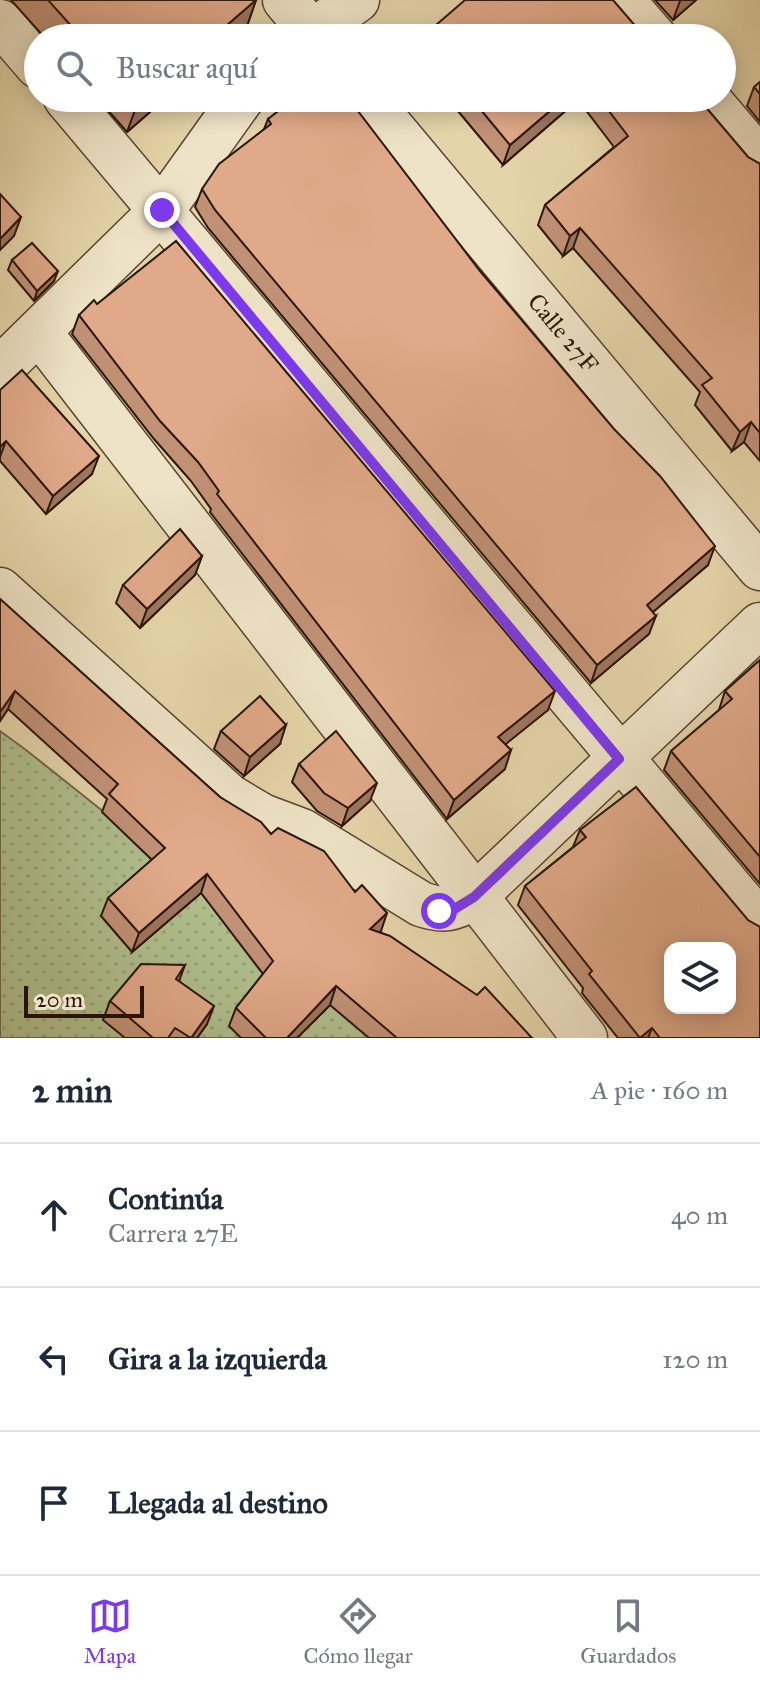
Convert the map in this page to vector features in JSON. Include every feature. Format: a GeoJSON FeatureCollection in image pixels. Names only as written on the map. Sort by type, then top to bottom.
{"type":"FeatureCollection","features":[{"type":"Feature","properties":{"kind":"street"},"geometry":{"type":"LineString","coordinates":[[310,24],[357,0]]}},
{"type":"Feature","properties":{"kind":"street"},"geometry":{"type":"LineString","coordinates":[[622,0],[643,24]]}},
{"type":"Feature","properties":{"kind":"street"},"geometry":{"type":"LineString","coordinates":[[0,22],[24,50]]}},
{"type":"Feature","properties":{"kind":"street"},"geometry":{"type":"LineString","coordinates":[[78,112],[760,923]]}},
{"type":"Feature","properties":{"kind":"street"},"geometry":{"type":"LineString","coordinates":[[232,112],[162,210],[15,344],[474,897],[585,1038]]}},
{"type":"Feature","properties":{"kind":"street","name":"Calle 27F"},"geometry":{"type":"LineString","coordinates":[[379,112],[760,568]]}},
{"type":"Feature","properties":{"kind":"street"},"geometry":{"type":"LineString","coordinates":[[719,112],[760,160]]}},
{"type":"Feature","properties":{"kind":"street"},"geometry":{"type":"LineString","coordinates":[[0,590],[230,797],[262,816],[302,831],[421,904],[439,911],[456,908],[474,897],[760,625]]}},
{"type":"Feature","properties":{"kind":"green space"},"geometry":{"type":"Polygon","coordinates":[[[0,731],[26,750],[388,1038],[0,1038],[0,731]]]}},
{"type":"Feature","properties":{"kind":"building"},"geometry":{"type":"Polygon","coordinates":[[[48,0],[256,0],[228,24],[69,24],[48,0]]]}},
{"type":"Feature","properties":{"kind":"building"},"geometry":{"type":"Polygon","coordinates":[[[465,0],[613,0],[634,24],[437,24],[465,0]]]}},
{"type":"Feature","properties":{"kind":"building"},"geometry":{"type":"Polygon","coordinates":[[[277,112],[359,112],[480,271],[614,429],[660,476],[715,546],[647,605],[656,616],[597,665],[215,210],[202,189],[219,164],[271,124],[268,119],[277,112]]]}},
{"type":"Feature","properties":{"kind":"building"},"geometry":{"type":"Polygon","coordinates":[[[483,112],[549,112],[510,145],[483,112]]]}},
{"type":"Feature","properties":{"kind":"building"},"geometry":{"type":"Polygon","coordinates":[[[610,112],[710,112],[748,157],[760,164],[760,433],[751,422],[740,432],[702,385],[712,378],[580,228],[570,236],[545,205],[628,136],[610,112]]]}},
{"type":"Feature","properties":{"kind":"building"},"geometry":{"type":"Polygon","coordinates":[[[0,194],[21,217],[0,239],[0,194]]]}},
{"type":"Feature","properties":{"kind":"building"},"geometry":{"type":"Polygon","coordinates":[[[176,241],[555,691],[498,737],[511,750],[454,800],[217,494],[219,491],[198,462],[160,421],[79,315],[94,300],[97,304],[176,241]]]}},
{"type":"Feature","properties":{"kind":"building"},"geometry":{"type":"Polygon","coordinates":[[[32,243],[58,271],[37,291],[12,260],[32,243]]]}},
{"type":"Feature","properties":{"kind":"building"},"geometry":{"type":"Polygon","coordinates":[[[22,370],[99,456],[53,496],[6,441],[0,447],[0,390],[22,370]]]}},
{"type":"Feature","properties":{"kind":"building"},"geometry":{"type":"Polygon","coordinates":[[[180,529],[202,556],[147,609],[123,585],[180,529]]]}},
{"type":"Feature","properties":{"kind":"building"},"geometry":{"type":"Polygon","coordinates":[[[0,599],[220,797],[261,822],[271,834],[278,828],[324,851],[355,892],[362,885],[387,913],[370,929],[390,936],[477,995],[485,987],[532,1038],[397,1038],[336,986],[287,1038],[266,1038],[236,1008],[273,961],[207,874],[139,933],[108,898],[165,848],[109,794],[118,784],[15,691],[0,712],[0,599]]]}},
{"type":"Feature","properties":{"kind":"building"},"geometry":{"type":"Polygon","coordinates":[[[760,660],[760,857],[671,751],[732,699],[725,691],[760,660]]]}},
{"type":"Feature","properties":{"kind":"building"},"geometry":{"type":"Polygon","coordinates":[[[260,696],[286,725],[250,757],[221,731],[260,696]]]}},
{"type":"Feature","properties":{"kind":"building"},"geometry":{"type":"Polygon","coordinates":[[[336,731],[377,783],[348,808],[324,793],[299,764],[336,731]]]}},
{"type":"Feature","properties":{"kind":"building"},"geometry":{"type":"Polygon","coordinates":[[[636,787],[748,920],[760,927],[760,1038],[660,1038],[652,1028],[640,1038],[525,886],[586,837],[580,830],[636,787]]]}},
{"type":"Feature","properties":{"kind":"building"},"geometry":{"type":"Polygon","coordinates":[[[141,964],[185,965],[176,979],[214,1006],[191,1038],[175,1028],[168,1038],[153,1038],[110,1001],[141,964]]]}},
{"type":"Feature","properties":{"kind":"route"},"geometry":{"type":"LineString","coordinates":[[162,210],[619,759],[474,897],[456,908],[439,911]]}}]}
